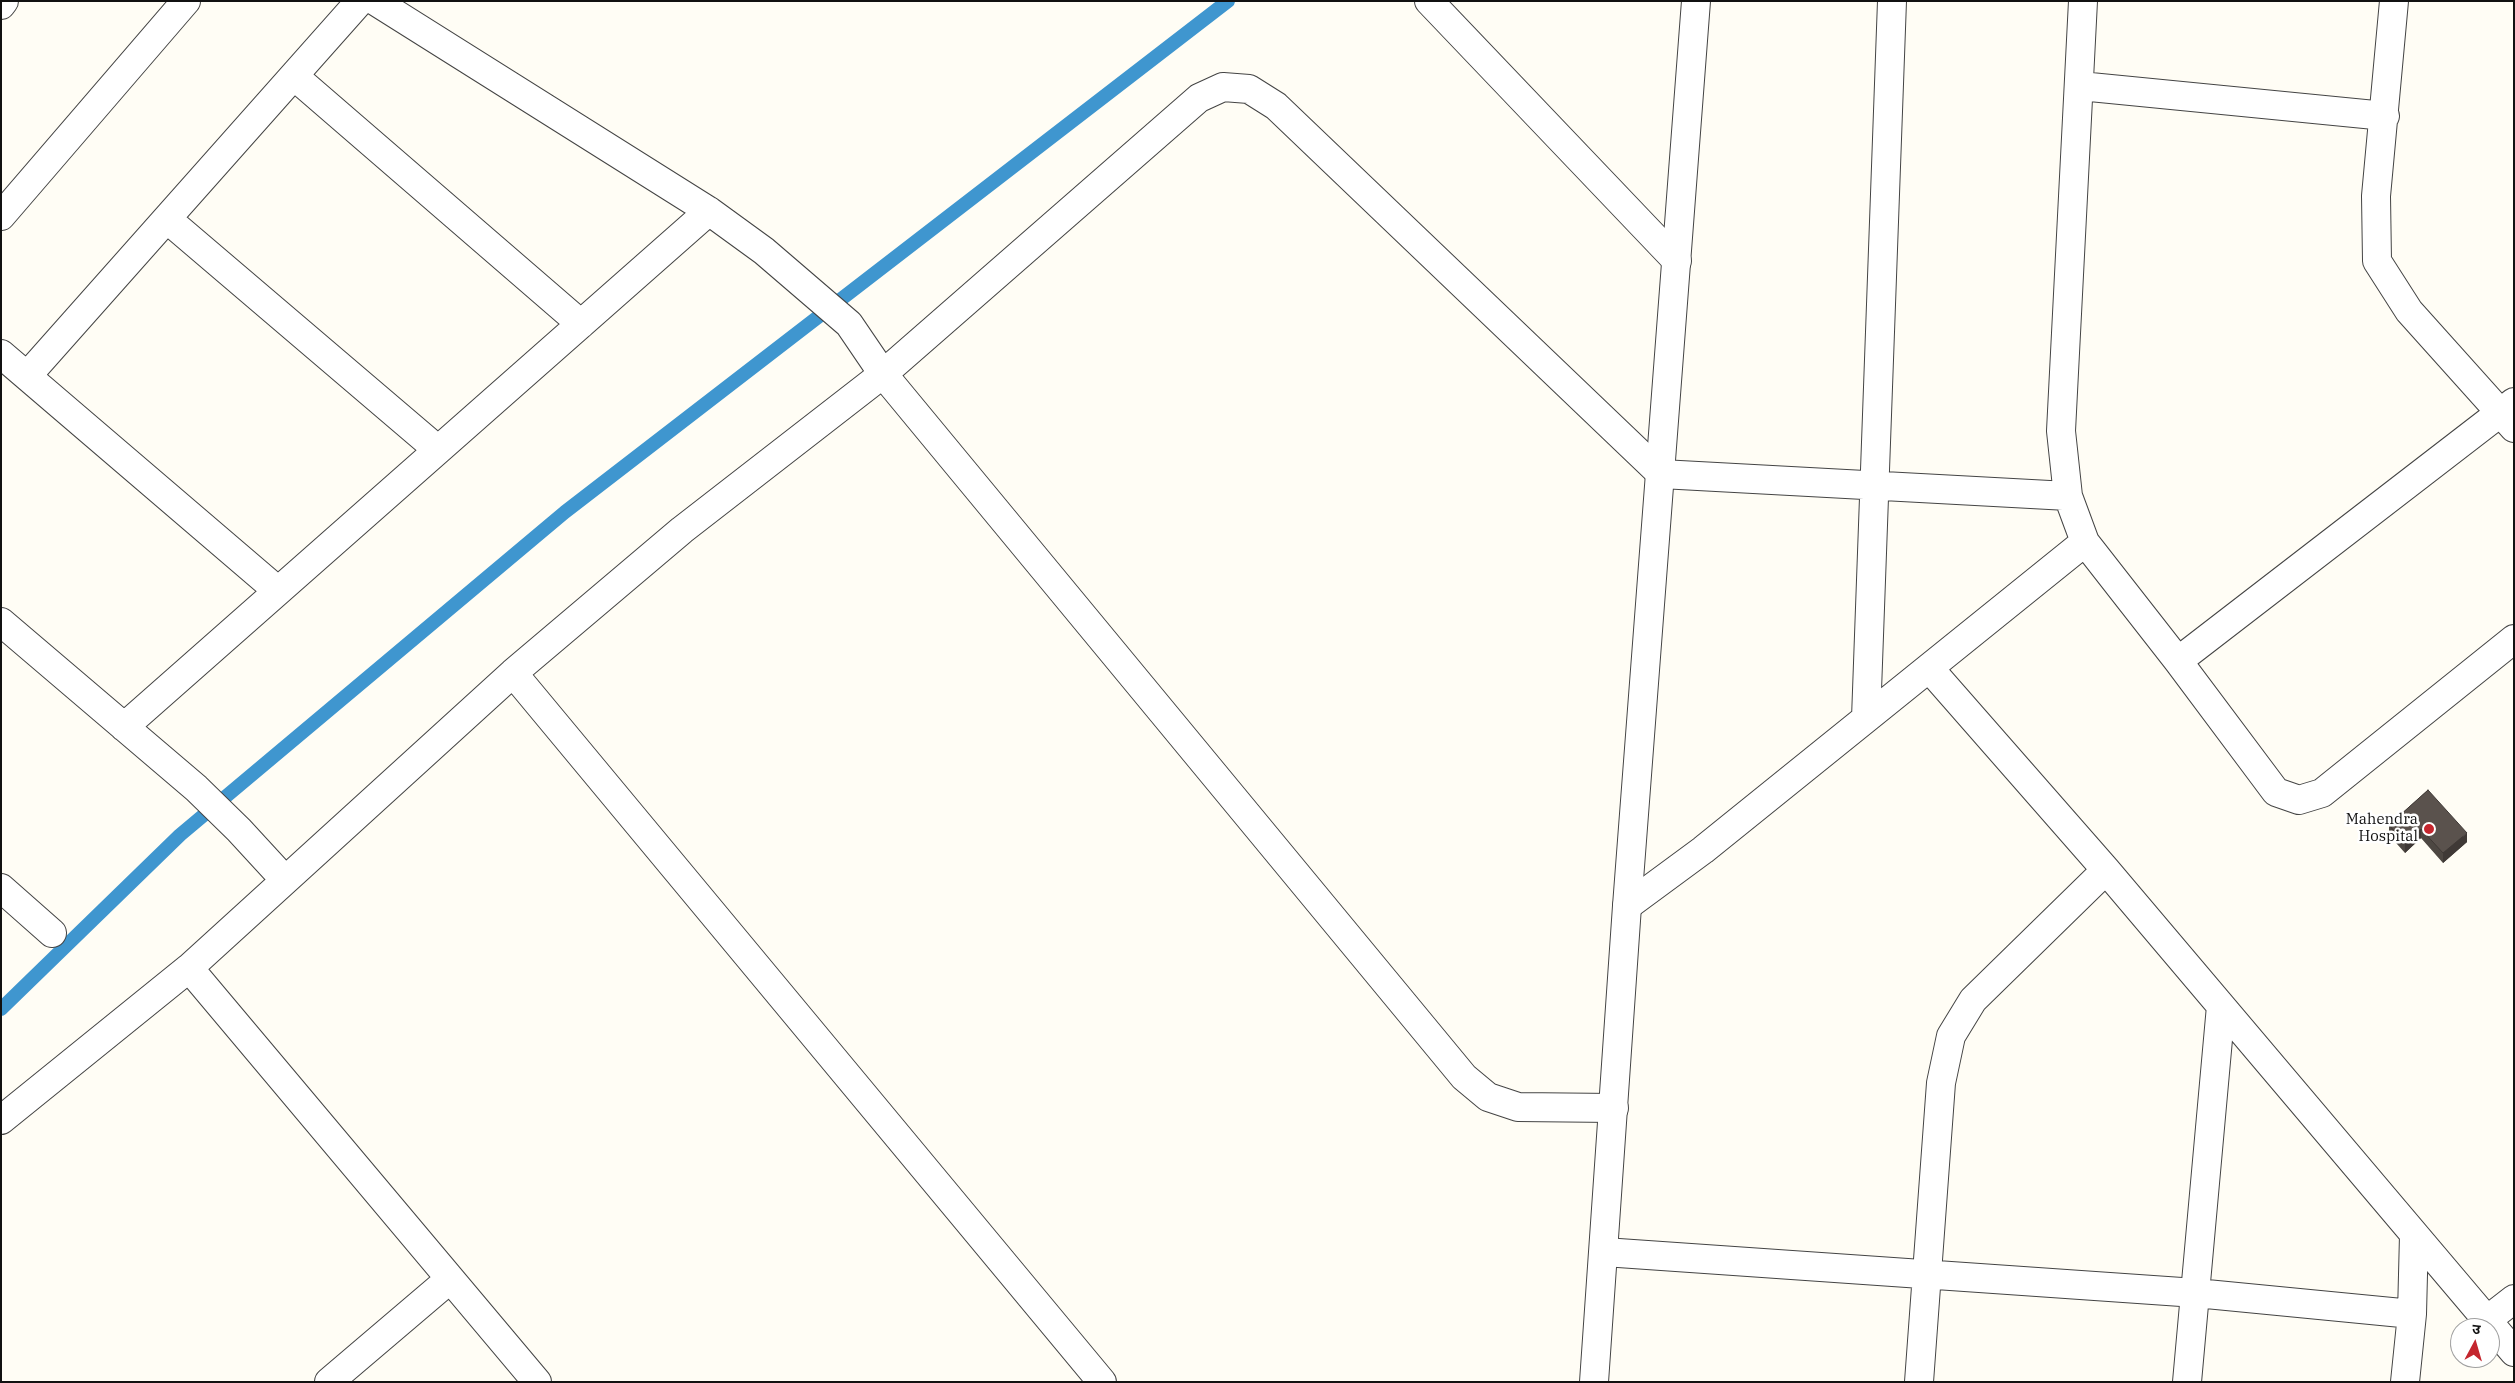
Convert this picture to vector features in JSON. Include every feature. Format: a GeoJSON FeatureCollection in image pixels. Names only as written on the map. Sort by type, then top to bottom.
{"type":"FeatureCollection","features":[{"type":"Feature","properties":{"kind":"street"},"geometry":{"type":"LineString","coordinates":[[1,5],[4,1]]}},
{"type":"Feature","properties":{"kind":"street"},"geometry":{"type":"LineString","coordinates":[[1,216],[186,1]]}},
{"type":"Feature","properties":{"kind":"street"},"geometry":{"type":"LineString","coordinates":[[27,376],[360,1]]}},
{"type":"Feature","properties":{"kind":"street"},"geometry":{"type":"LineString","coordinates":[[375,1],[708,211],[764,251],[810,293],[849,324],[883,374],[1464,1077],[1488,1097],[1518,1107],[1614,1108]]}},
{"type":"Feature","properties":{"kind":"street"},"geometry":{"type":"LineString","coordinates":[[1429,1],[1677,261]]}},
{"type":"Feature","properties":{"kind":"street"},"geometry":{"type":"LineString","coordinates":[[1594,1382],[1627,906],[1696,1]]}},
{"type":"Feature","properties":{"kind":"street"},"geometry":{"type":"LineString","coordinates":[[1866,718],[1876,486],[1892,1]]}},
{"type":"Feature","properties":{"kind":"street"},"geometry":{"type":"LineString","coordinates":[[2083,1],[2061,431],[2068,496],[2085,542],[2178,661],[2276,792],[2300,800],[2322,793],[2514,639]]}},
{"type":"Feature","properties":{"kind":"street"},"geometry":{"type":"LineString","coordinates":[[2178,661],[2509,414],[2410,311],[2377,261],[2376,196],[2385,116],[2394,1]]}},
{"type":"Feature","properties":{"kind":"street"},"geometry":{"type":"LineString","coordinates":[[294,76],[581,324]]}},
{"type":"Feature","properties":{"kind":"street"},"geometry":{"type":"LineString","coordinates":[[2080,86],[2385,116]]}},
{"type":"Feature","properties":{"kind":"street"},"geometry":{"type":"LineString","coordinates":[[1,1120],[189,968],[514,673],[682,530],[883,374],[1199,98],[1222,88],[1249,90],[1276,106],[1661,474],[2068,496]]}},
{"type":"Feature","properties":{"kind":"street"},"geometry":{"type":"LineString","coordinates":[[124,727],[708,211]]}},
{"type":"Feature","properties":{"kind":"street"},"geometry":{"type":"LineString","coordinates":[[167,219],[438,450]]}},
{"type":"Feature","properties":{"kind":"street"},"geometry":{"type":"LineString","coordinates":[[1,354],[278,592]]}},
{"type":"Feature","properties":{"kind":"street"},"geometry":{"type":"LineString","coordinates":[[1627,906],[1703,850],[2085,542]]}},
{"type":"Feature","properties":{"kind":"street"},"geometry":{"type":"LineString","coordinates":[[1,622],[196,788],[285,880]]}},
{"type":"Feature","properties":{"kind":"street"},"geometry":{"type":"LineString","coordinates":[[1929,668],[2106,870],[2485,1318]]}},
{"type":"Feature","properties":{"kind":"street"},"geometry":{"type":"LineString","coordinates":[[514,673],[1102,1382]]}},
{"type":"Feature","properties":{"kind":"street"},"geometry":{"type":"LineString","coordinates":[[1920,1382],[1941,1083],[1951,1036],[1973,1000],[2106,870]]}},
{"type":"Feature","properties":{"kind":"street"},"geometry":{"type":"LineString","coordinates":[[1,888],[52,934]]}},
{"type":"Feature","properties":{"kind":"street"},"geometry":{"type":"LineString","coordinates":[[189,968],[536,1382]]}},
{"type":"Feature","properties":{"kind":"street"},"geometry":{"type":"LineString","coordinates":[[2187,1382],[2221,1006]]}},
{"type":"Feature","properties":{"kind":"street"},"geometry":{"type":"LineString","coordinates":[[2405,1382],[2412,1314],[2414,1235]]}},
{"type":"Feature","properties":{"kind":"street"},"geometry":{"type":"LineString","coordinates":[[1604,1252],[2196,1293],[2412,1314]]}},
{"type":"Feature","properties":{"kind":"street"},"geometry":{"type":"LineString","coordinates":[[329,1382],[450,1279]]}},
{"type":"Feature","properties":{"kind":"street"},"geometry":{"type":"LineString","coordinates":[[2489,1318],[2514,1298]]}},
{"type":"Feature","properties":{"kind":"street"},"geometry":{"type":"LineString","coordinates":[[2500,1335],[2514,1352]]}},
{"type":"Feature","properties":{"kind":"building"},"geometry":{"type":"Polygon","coordinates":[[[2428,790],[2467,833],[2443,853],[2421,829],[2405,843],[2389,825],[2428,790]]]}},
{"type":"Feature","properties":{"kind":"waterway"},"geometry":{"type":"LineString","coordinates":[[1,1009],[180,835],[565,512],[1228,1]]}},
{"type":"Feature","properties":{"kind":"place","name":"Mahendra Hospital"},"geometry":{"type":"Point","coordinates":[2429,829]}}]}
